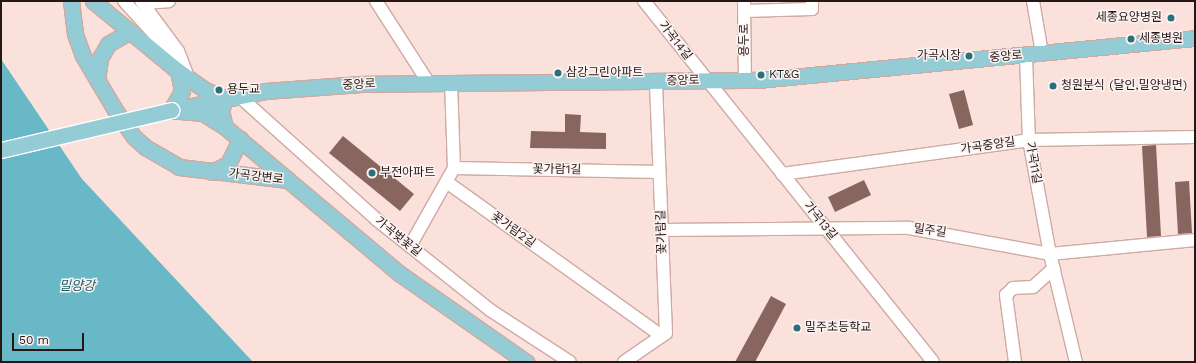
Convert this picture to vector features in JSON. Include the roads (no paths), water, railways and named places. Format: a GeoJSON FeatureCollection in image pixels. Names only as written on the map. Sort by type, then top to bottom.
{"type":"FeatureCollection","features":[{"type":"Feature","properties":{"kind":"main road","name":"가곡강변로"},"geometry":{"type":"LineString","coordinates":[[71,1],[75,34],[97,80],[134,137],[145,147],[180,167],[288,180],[400,274],[526,362]]}},
{"type":"Feature","properties":{"kind":"main road"},"geometry":{"type":"LineString","coordinates":[[93,1],[183,72],[232,97],[221,111],[225,127]]}},
{"type":"Feature","properties":{"kind":"main road"},"geometry":{"type":"LineString","coordinates":[[97,80],[100,58],[108,44],[125,34],[134,34]]}},
{"type":"Feature","properties":{"kind":"main road","name":"중앙로"},"geometry":{"type":"LineString","coordinates":[[1,150],[232,97],[361,84],[428,82],[745,80],[1026,56],[1195,38]]}},
{"type":"Feature","properties":{"kind":"main road"},"geometry":{"type":"LineString","coordinates":[[183,72],[182,92],[171,110],[203,113],[225,127],[288,180]]}},
{"type":"Feature","properties":{"kind":"main road"},"geometry":{"type":"LineString","coordinates":[[212,172],[228,164],[240,139]]}},
{"type":"Feature","properties":{"kind":"street"},"geometry":{"type":"LineString","coordinates":[[124,1],[183,72]]}},
{"type":"Feature","properties":{"kind":"street"},"geometry":{"type":"LineString","coordinates":[[142,2],[169,1]]}},
{"type":"Feature","properties":{"kind":"street"},"geometry":{"type":"LineString","coordinates":[[376,1],[428,82]]}},
{"type":"Feature","properties":{"kind":"street","name":"가곡14길"},"geometry":{"type":"LineString","coordinates":[[644,1],[707,80]]}},
{"type":"Feature","properties":{"kind":"street"},"geometry":{"type":"LineString","coordinates":[[746,4],[812,9],[812,1]]}},
{"type":"Feature","properties":{"kind":"street"},"geometry":{"type":"LineString","coordinates":[[1034,1],[1042,54]]}},
{"type":"Feature","properties":{"kind":"street"},"geometry":{"type":"LineString","coordinates":[[142,2],[178,51],[183,72]]}},
{"type":"Feature","properties":{"kind":"street","name":"용두로"},"geometry":{"type":"LineString","coordinates":[[745,80],[746,4]]}},
{"type":"Feature","properties":{"kind":"street","name":"가곡11길"},"geometry":{"type":"LineString","coordinates":[[1026,56],[1029,140],[1050,254],[1076,362]]}},
{"type":"Feature","properties":{"kind":"street","name":"가곡13길"},"geometry":{"type":"LineString","coordinates":[[707,80],[933,362]]}},
{"type":"Feature","properties":{"kind":"street","name":"꽃가람길"},"geometry":{"type":"LineString","coordinates":[[656,81],[666,333],[662,336]]}},
{"type":"Feature","properties":{"kind":"street"},"geometry":{"type":"LineString","coordinates":[[410,246],[448,183],[454,168],[451,82]]}},
{"type":"Feature","properties":{"kind":"street","name":"가곡벚꽃길"},"geometry":{"type":"LineString","coordinates":[[232,97],[410,246],[490,310],[570,362]]}},
{"type":"Feature","properties":{"kind":"street","name":"가곡중앙길"},"geometry":{"type":"LineString","coordinates":[[782,174],[1029,140],[1195,137]]}},
{"type":"Feature","properties":{"kind":"street","name":"꽃가람1길"},"geometry":{"type":"LineString","coordinates":[[454,168],[659,172]]}},
{"type":"Feature","properties":{"kind":"street","name":"꽃가람2길"},"geometry":{"type":"LineString","coordinates":[[448,183],[662,336]]}},
{"type":"Feature","properties":{"kind":"street","name":"밀주길"},"geometry":{"type":"LineString","coordinates":[[662,230],[909,228],[1050,254],[1195,240]]}},
{"type":"Feature","properties":{"kind":"street"},"geometry":{"type":"LineString","coordinates":[[1015,362],[1006,295],[1012,288],[1033,287],[1054,268]]}},
{"type":"Feature","properties":{"kind":"street"},"geometry":{"type":"LineString","coordinates":[[624,362],[662,336]]}},
{"type":"Feature","properties":{"kind":"water","name":"밀양강"},"geometry":{"type":"Polygon","coordinates":[[[1,59],[82,179],[253,362],[1,362],[1,59]]]}},
{"type":"Feature","properties":{"kind":"place","name":"세종요양병원"},"geometry":{"type":"Point","coordinates":[1171,18]}},
{"type":"Feature","properties":{"kind":"place","name":"세종병원"},"geometry":{"type":"Point","coordinates":[1131,39]}},
{"type":"Feature","properties":{"kind":"place","name":"가곡시장"},"geometry":{"type":"Point","coordinates":[969,56]}},
{"type":"Feature","properties":{"kind":"place","name":"삼강그린아파트"},"geometry":{"type":"Point","coordinates":[558,73]}},
{"type":"Feature","properties":{"kind":"place","name":"KT&G"},"geometry":{"type":"Point","coordinates":[761,75]}},
{"type":"Feature","properties":{"kind":"place","name":"청원분식 (달인,밀양냉면)"},"geometry":{"type":"Point","coordinates":[1053,86]}},
{"type":"Feature","properties":{"kind":"place","name":"용두교"},"geometry":{"type":"Point","coordinates":[219,90]}},
{"type":"Feature","properties":{"kind":"place","name":"부전아파트"},"geometry":{"type":"Point","coordinates":[372,173]}},
{"type":"Feature","properties":{"kind":"place","name":"밀주초등학교"},"geometry":{"type":"Point","coordinates":[797,328]}}]}
